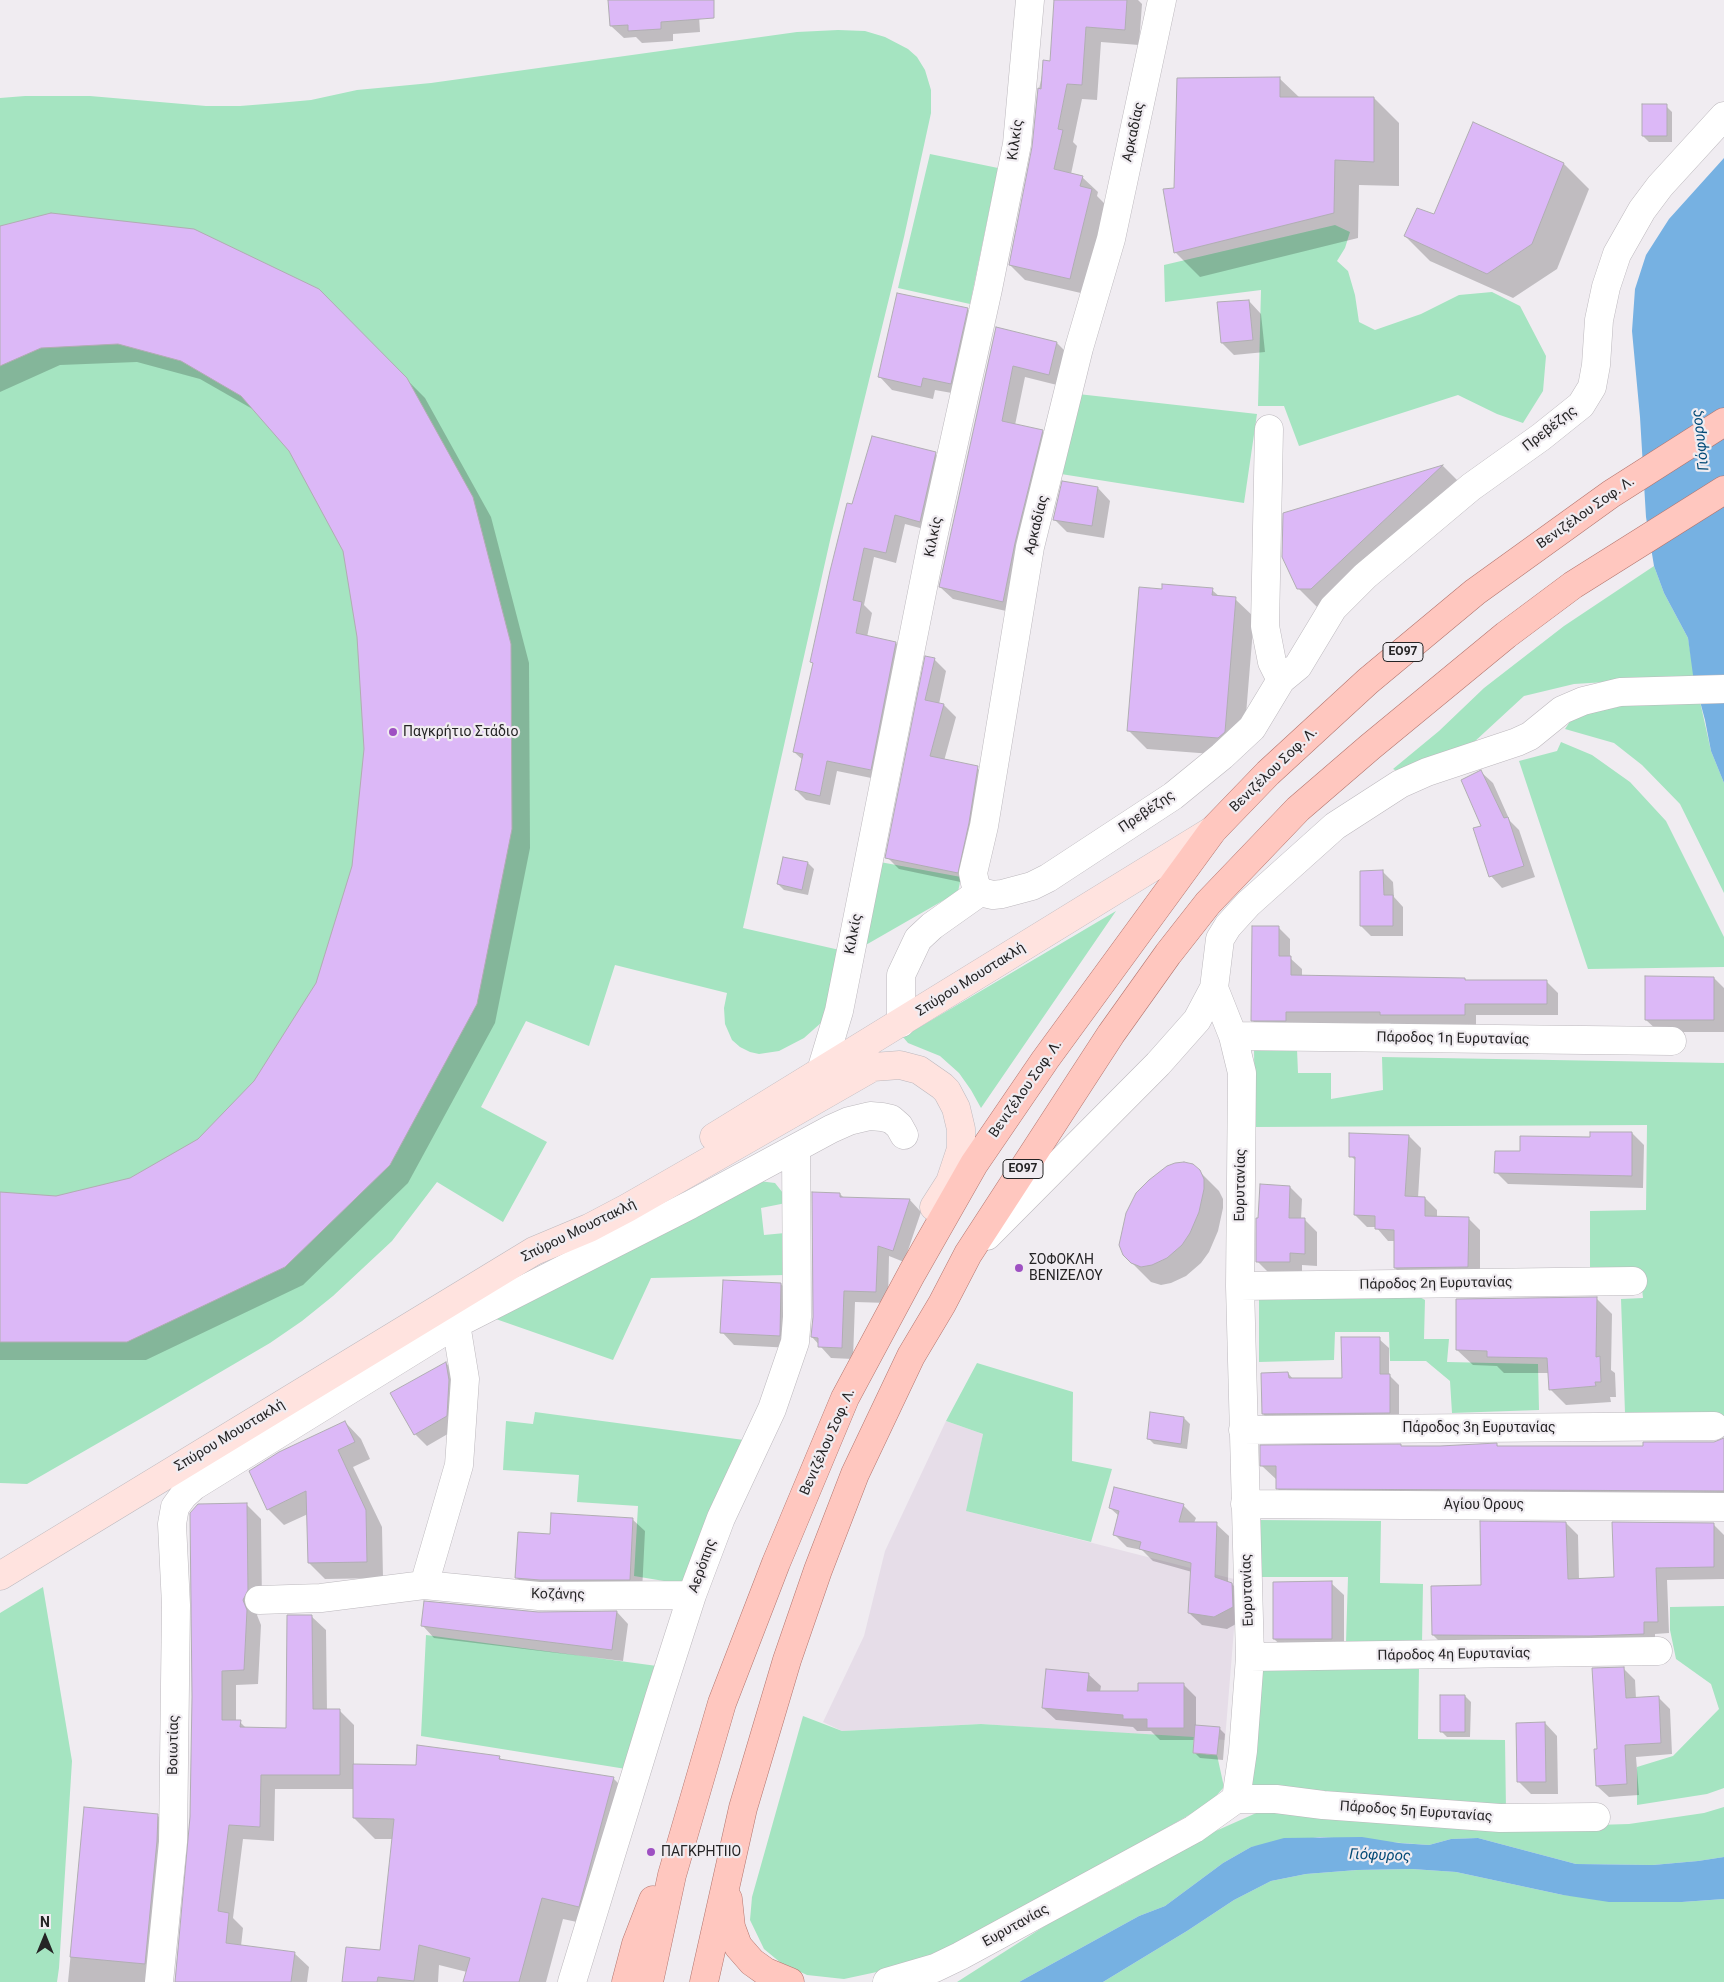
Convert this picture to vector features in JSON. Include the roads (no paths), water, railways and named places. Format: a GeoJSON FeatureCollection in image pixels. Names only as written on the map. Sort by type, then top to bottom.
{"type":"FeatureCollection","features":[{"type":"Feature","properties":{"kind":"main road","name":"Βενιζέλου Σοφ. Λ."},"geometry":{"type":"LineString","coordinates":[[648,1982],[672,1875],[722,1703],[776,1563],[845,1398],[912,1272],[980,1156],[1045,1060],[1213,830],[1268,773],[1368,681],[1474,592],[1611,494],[1724,422]]}},
{"type":"Feature","properties":{"kind":"main road","name":"ΕΟ97"},"geometry":{"type":"LineString","coordinates":[[704,1982],[743,1808],[787,1660],[818,1570],[855,1474],[900,1378],[968,1254],[1111,1034],[1162,962],[1208,903],[1298,808],[1506,635],[1573,585],[1632,546],[1724,490]]}},
{"type":"Feature","properties":{"kind":"main road","name":"Σπύρου Μουστακλή"},"geometry":{"type":"LineString","coordinates":[[0,1576],[534,1251],[626,1188],[729,1128],[1213,830]]}},
{"type":"Feature","properties":{"kind":"main road","name":"Σπύρου Μουστακλή"},"geometry":{"type":"LineString","coordinates":[[534,1251],[589,1228],[627,1208],[868,1069],[876,1066],[891,1065],[906,1066],[919,1070],[942,1086],[947,1091],[956,1108],[961,1129],[962,1141],[958,1160],[950,1182],[933,1209],[912,1272]]}},
{"type":"Feature","properties":{"kind":"main road"},"geometry":{"type":"LineString","coordinates":[[626,1982],[636,1944],[651,1905],[659,1890],[672,1875]]}},
{"type":"Feature","properties":{"kind":"main road"},"geometry":{"type":"LineString","coordinates":[[727,1879],[732,1927],[738,1946],[752,1962],[766,1972],[790,1982]]}},
{"type":"Feature","properties":{"kind":"street","name":"Κιλκίς"},"geometry":{"type":"LineString","coordinates":[[821,1071],[838,1011],[932,542],[988,289],[1015,154],[1030,0]]}},
{"type":"Feature","properties":{"kind":"street","name":"Αρκαδίας"},"geometry":{"type":"LineString","coordinates":[[980,892],[975,883],[973,873],[984,826],[1030,547],[1080,348],[1111,238],[1162,0]]}},
{"type":"Feature","properties":{"kind":"street","name":"Πρεβέζης"},"geometry":{"type":"LineString","coordinates":[[980,892],[993,895],[1002,894],[1032,886],[1048,878],[1173,796],[1222,756],[1252,728],[1281,680],[1298,666],[1333,608],[1365,576],[1470,487],[1541,437],[1581,405],[1592,387],[1596,365],[1599,320],[1606,287],[1617,254],[1642,210],[1660,186],[1724,116]]}},
{"type":"Feature","properties":{"kind":"street"},"geometry":{"type":"LineString","coordinates":[[1269,429],[1264,618],[1272,662],[1281,680]]}},
{"type":"Feature","properties":{"kind":"street"},"geometry":{"type":"LineString","coordinates":[[968,1254],[1158,1064],[1197,1020],[1214,988],[1220,939],[1228,926],[1248,904],[1334,826],[1400,784],[1530,736],[1562,710],[1583,700],[1620,692],[1724,689]]}},
{"type":"Feature","properties":{"kind":"street"},"geometry":{"type":"LineString","coordinates":[[901,1023],[901,975],[918,939],[939,920],[980,892]]}},
{"type":"Feature","properties":{"kind":"street","name":"Ευρυτανίας"},"geometry":{"type":"LineString","coordinates":[[887,1982],[935,1968],[967,1953],[1194,1829],[1236,1799],[1239,1789],[1243,1751],[1250,1657],[1240,1286],[1242,1073],[1233,1036],[1214,988]]}},
{"type":"Feature","properties":{"kind":"street","name":"Πάροδος 1η Ευρυτανίας"},"geometry":{"type":"LineString","coordinates":[[1233,1036],[1672,1041]]}},
{"type":"Feature","properties":{"kind":"street","name":"Σπύρου Μουστακλή"},"geometry":{"type":"LineString","coordinates":[[175,1507],[194,1486],[456,1324],[690,1205],[796,1148],[849,1121],[870,1116],[891,1119],[899,1126],[904,1135]]}},
{"type":"Feature","properties":{"kind":"street","name":"Αερόπης"},"geometry":{"type":"LineString","coordinates":[[572,1982],[692,1595],[721,1518],[772,1408],[796,1342],[796,1148]]}},
{"type":"Feature","properties":{"kind":"street","name":"Πάροδος 2η Ευρυτανίας"},"geometry":{"type":"LineString","coordinates":[[1240,1286],[1633,1281]]}},
{"type":"Feature","properties":{"kind":"street"},"geometry":{"type":"LineString","coordinates":[[424,1585],[459,1466],[465,1378],[456,1324]]}},
{"type":"Feature","properties":{"kind":"street","name":"Πάροδος 3η Ευρυτανίας"},"geometry":{"type":"LineString","coordinates":[[1243,1430],[1714,1426]]}},
{"type":"Feature","properties":{"kind":"street","name":"Αγίου Όρους"},"geometry":{"type":"LineString","coordinates":[[1245,1504],[1724,1506]]}},
{"type":"Feature","properties":{"kind":"street","name":"Βοιωτίας"},"geometry":{"type":"LineString","coordinates":[[159,1982],[174,1842],[176,1605],[172,1524],[175,1507]]}},
{"type":"Feature","properties":{"kind":"street","name":"Κοζάνης"},"geometry":{"type":"LineString","coordinates":[[259,1600],[321,1598],[424,1585],[539,1596],[692,1595]]}},
{"type":"Feature","properties":{"kind":"street","name":"Πάροδος 4η Ευρυτανίας"},"geometry":{"type":"LineString","coordinates":[[1250,1657],[1658,1651]]}},
{"type":"Feature","properties":{"kind":"street","name":"Πάροδος 5η Ευρυτανίας"},"geometry":{"type":"LineString","coordinates":[[1236,1799],[1276,1799],[1323,1805],[1500,1818],[1596,1818]]}},
{"type":"Feature","properties":{"kind":"water","name":"Γιόφυρος"},"geometry":{"type":"Polygon","coordinates":[[[1724,158],[1724,783],[1711,751],[1693,675],[1688,638],[1664,593],[1654,566],[1646,517],[1640,417],[1632,331],[1635,289],[1646,255],[1669,219],[1724,158]]]}},
{"type":"Feature","properties":{"kind":"water","name":"Γιόφυρος"},"geometry":{"type":"Polygon","coordinates":[[[1362,1837],[1399,1843],[1429,1845],[1451,1839],[1478,1838],[1576,1864],[1653,1865],[1724,1857],[1724,1899],[1682,1902],[1609,1902],[1563,1895],[1456,1872],[1412,1869],[1357,1870],[1306,1874],[1271,1881],[1234,1900],[1103,1982],[1019,1982],[1139,1916],[1165,1906],[1223,1863],[1251,1847],[1284,1838],[1362,1837]]]}},
{"type":"Feature","properties":{"kind":"place","name":"Παγκρήτιο Στάδιο"},"geometry":{"type":"Point","coordinates":[393,732]}},
{"type":"Feature","properties":{"kind":"place","name":"ΣΟΦΟΚΛΗ ΒΕΝΙΖΕΛΟΥ"},"geometry":{"type":"Point","coordinates":[1019,1268]}},
{"type":"Feature","properties":{"kind":"place","name":"ΠΑΓΚΡΗΤΙΙΟ"},"geometry":{"type":"Point","coordinates":[651,1852]}}]}
